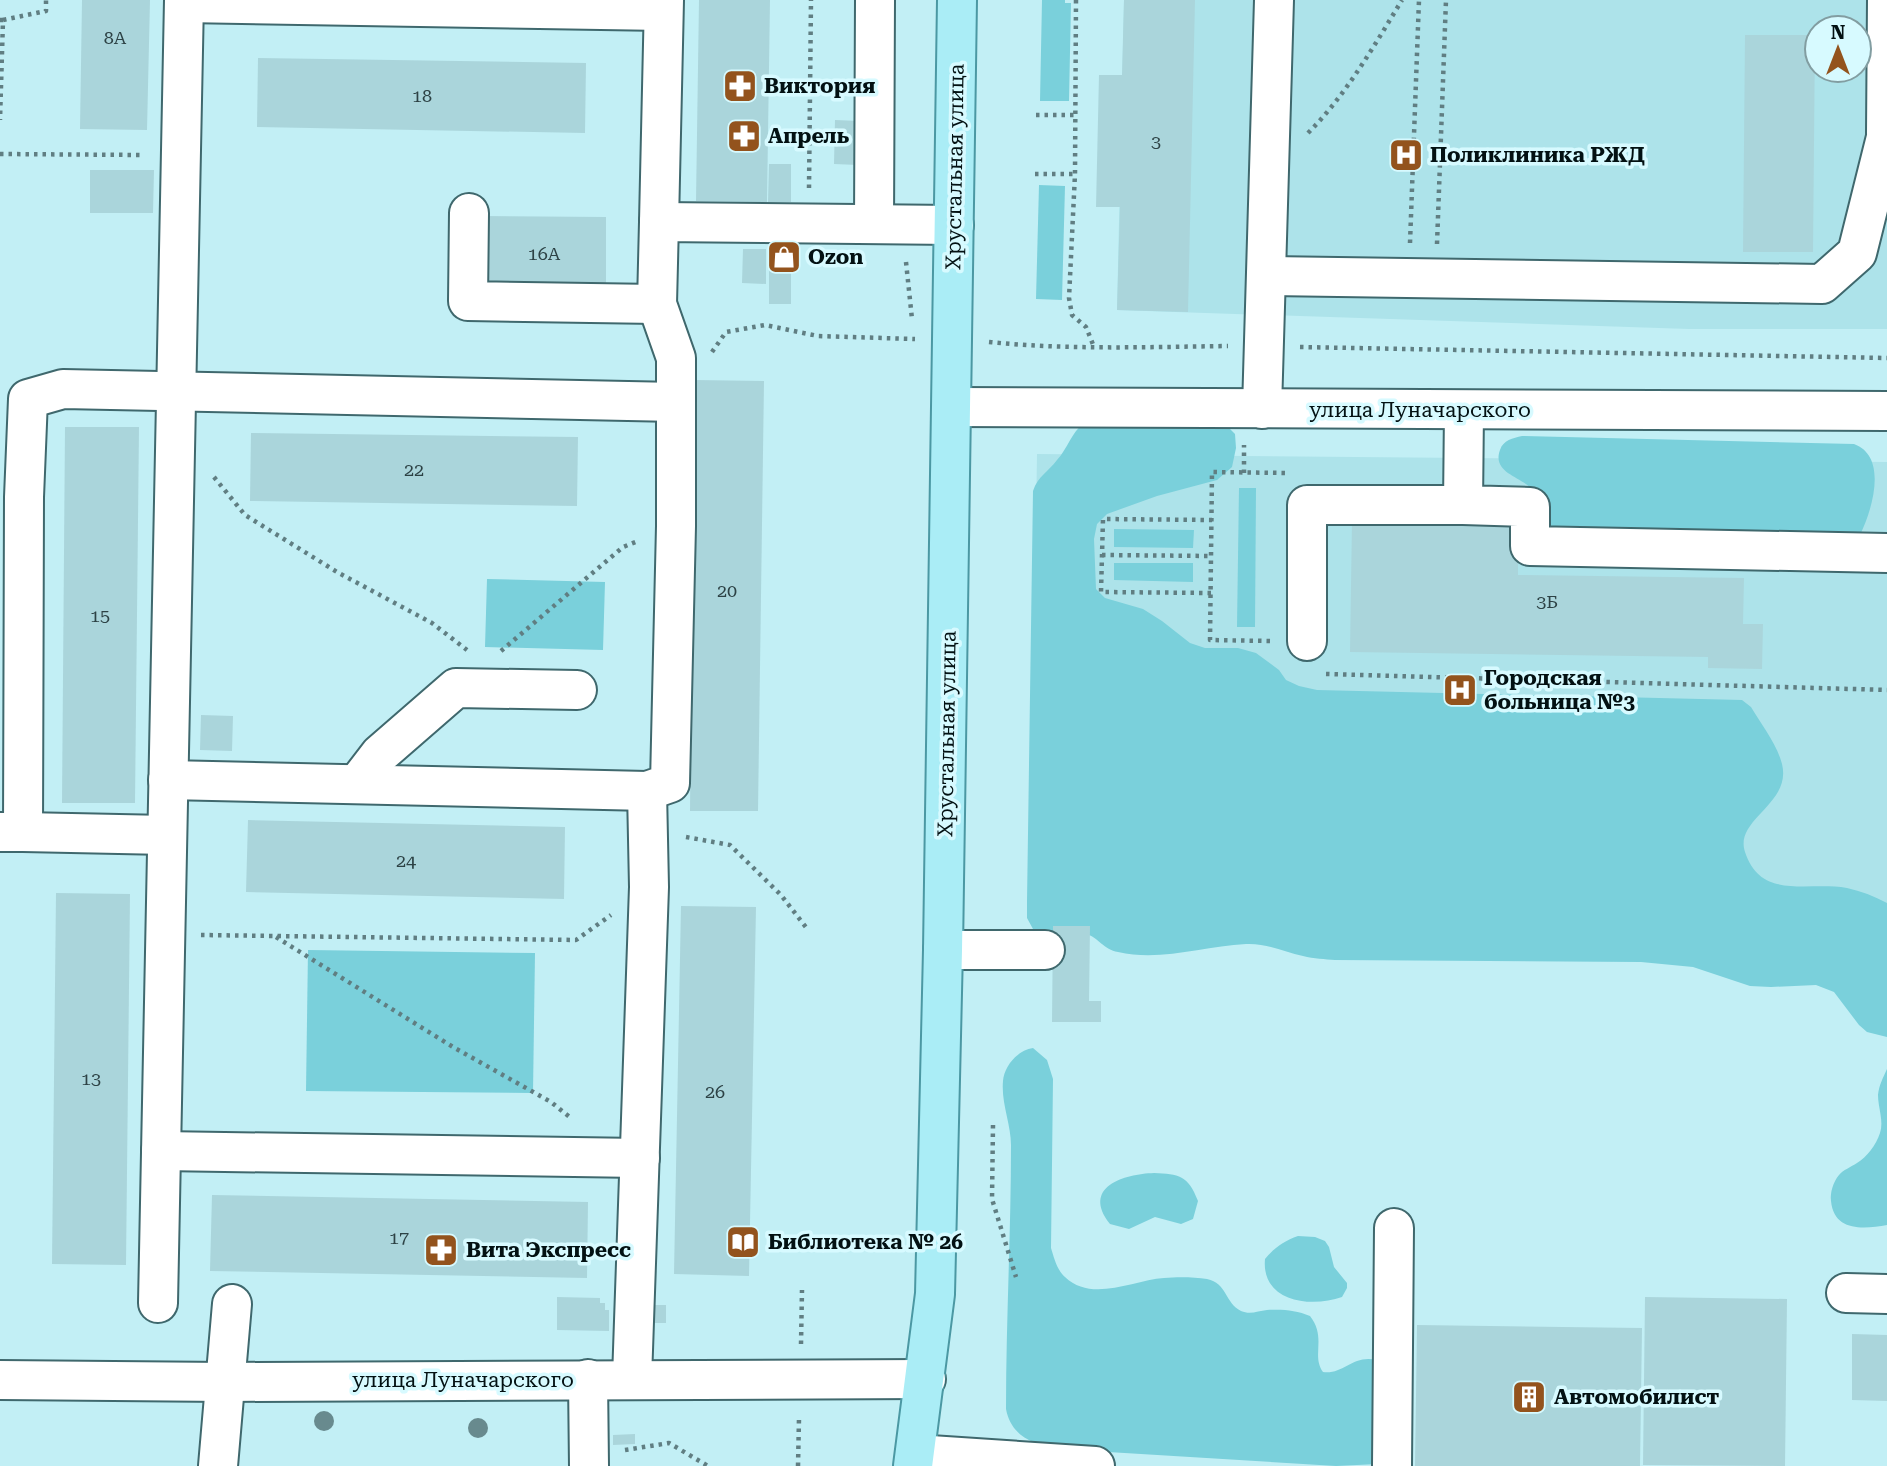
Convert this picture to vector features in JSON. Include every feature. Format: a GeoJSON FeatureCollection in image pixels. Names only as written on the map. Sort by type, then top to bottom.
{"type":"FeatureCollection","features":[{"type":"Feature","properties":{"kind":"main road","name":"Хрустальная улица"},"geometry":{"type":"LineString","coordinates":[[914,1460],[935,1294],[943,950],[957,0]]}},
{"type":"Feature","properties":{"kind":"street"},"geometry":{"type":"LineString","coordinates":[[875,0],[885,224]]}},
{"type":"Feature","properties":{"kind":"street"},"geometry":{"type":"LineString","coordinates":[[1262,409],[1274,0]]}},
{"type":"Feature","properties":{"kind":"street"},"geometry":{"type":"LineString","coordinates":[[1266,276],[1822,284],[1872,254],[1886,133],[1887,0]]}},
{"type":"Feature","properties":{"kind":"street"},"geometry":{"type":"LineString","coordinates":[[158,1303],[168,780],[176,430],[184,2],[663,6],[657,304],[676,358],[676,526],[670,783],[647,790],[168,780]]}},
{"type":"Feature","properties":{"kind":"street"},"geometry":{"type":"LineString","coordinates":[[469,213],[468,301],[657,304]]}},
{"type":"Feature","properties":{"kind":"street"},"geometry":{"type":"LineString","coordinates":[[659,222],[954,225]]}},
{"type":"Feature","properties":{"kind":"street"},"geometry":{"type":"LineString","coordinates":[[167,835],[12,832],[28,399],[63,389],[676,402]]}},
{"type":"Feature","properties":{"kind":"street","name":"улица Луначарского"},"geometry":{"type":"LineString","coordinates":[[952,407],[1887,411]]}},
{"type":"Feature","properties":{"kind":"street"},"geometry":{"type":"LineString","coordinates":[[1463,505],[1464,410]]}},
{"type":"Feature","properties":{"kind":"street"},"geometry":{"type":"LineString","coordinates":[[1307,641],[1307,505],[1530,506],[1530,546],[1887,553]]}},
{"type":"Feature","properties":{"kind":"street"},"geometry":{"type":"LineString","coordinates":[[357,785],[380,754],[456,688],[486,678],[577,690]]}},
{"type":"Feature","properties":{"kind":"street"},"geometry":{"type":"LineString","coordinates":[[632,1379],[631,1158],[649,887],[647,790]]}},
{"type":"Feature","properties":{"kind":"street"},"geometry":{"type":"LineString","coordinates":[[943,950],[1045,950]]}},
{"type":"Feature","properties":{"kind":"street"},"geometry":{"type":"LineString","coordinates":[[161,1151],[631,1158]]}},
{"type":"Feature","properties":{"kind":"street"},"geometry":{"type":"LineString","coordinates":[[1392,1466],[1394,1228]]}},
{"type":"Feature","properties":{"kind":"street"},"geometry":{"type":"LineString","coordinates":[[1846,1293],[1887,1294]]}},
{"type":"Feature","properties":{"kind":"street"},"geometry":{"type":"LineString","coordinates":[[218,1466],[232,1304]]}},
{"type":"Feature","properties":{"kind":"street"},"geometry":{"type":"LineString","coordinates":[[588,1379],[604,1458]]}},
{"type":"Feature","properties":{"kind":"street","name":"улица Луначарского"},"geometry":{"type":"LineString","coordinates":[[0,1380],[226,1382],[926,1379]]}},
{"type":"Feature","properties":{"kind":"street"},"geometry":{"type":"LineString","coordinates":[[914,1460],[1095,1466]]}},
{"type":"Feature","properties":{"kind":"path"},"geometry":{"type":"LineString","coordinates":[[0,120],[2,20],[46,10],[46,0]]}},
{"type":"Feature","properties":{"kind":"path"},"geometry":{"type":"LineString","coordinates":[[809,223],[811,0]]}},
{"type":"Feature","properties":{"kind":"path"},"geometry":{"type":"LineString","coordinates":[[1076,0],[1075,174],[1069,298],[1072,314],[1086,327],[1094,347]]}},
{"type":"Feature","properties":{"kind":"path"},"geometry":{"type":"LineString","coordinates":[[1269,164],[1287,153],[1328,112],[1402,0]]}},
{"type":"Feature","properties":{"kind":"path"},"geometry":{"type":"LineString","coordinates":[[1419,0],[1422,279]]}},
{"type":"Feature","properties":{"kind":"path"},"geometry":{"type":"LineString","coordinates":[[1422,279],[1446,0]]}},
{"type":"Feature","properties":{"kind":"path"},"geometry":{"type":"LineString","coordinates":[[1035,115],[1075,115]]}},
{"type":"Feature","properties":{"kind":"path"},"geometry":{"type":"LineString","coordinates":[[0,154],[181,155]]}},
{"type":"Feature","properties":{"kind":"path"},"geometry":{"type":"LineString","coordinates":[[1035,174],[1075,174]]}},
{"type":"Feature","properties":{"kind":"path"},"geometry":{"type":"LineString","coordinates":[[676,358],[712,352],[726,332],[765,325],[818,336],[919,339],[912,321],[909,271],[885,224]]}},
{"type":"Feature","properties":{"kind":"path"},"geometry":{"type":"LineString","coordinates":[[981,342],[1028,346],[1264,346],[1887,358]]}},
{"type":"Feature","properties":{"kind":"path"},"geometry":{"type":"LineString","coordinates":[[176,430],[245,515],[337,572],[432,623],[477,659],[486,678],[552,610],[623,547],[676,526]]}},
{"type":"Feature","properties":{"kind":"path"},"geometry":{"type":"LineString","coordinates":[[1244,473],[1212,472],[1210,640],[1307,641],[1307,674],[1887,690]]}},
{"type":"Feature","properties":{"kind":"path"},"geometry":{"type":"LineString","coordinates":[[1211,593],[1101,593],[1102,519],[1212,520]]}},
{"type":"Feature","properties":{"kind":"path"},"geometry":{"type":"LineString","coordinates":[[1102,555],[1211,556]]}},
{"type":"Feature","properties":{"kind":"path"},"geometry":{"type":"LineString","coordinates":[[648,829],[730,845],[781,895],[808,930]]}},
{"type":"Feature","properties":{"kind":"path"},"geometry":{"type":"LineString","coordinates":[[165,935],[576,940],[649,887]]}},
{"type":"Feature","properties":{"kind":"path"},"geometry":{"type":"LineString","coordinates":[[275,936],[453,1047],[551,1102],[631,1158]]}},
{"type":"Feature","properties":{"kind":"path"},"geometry":{"type":"LineString","coordinates":[[993,1125],[992,1199],[1016,1277]]}},
{"type":"Feature","properties":{"kind":"path"},"geometry":{"type":"LineString","coordinates":[[801,1348],[802,1290]]}},
{"type":"Feature","properties":{"kind":"path"},"geometry":{"type":"LineString","coordinates":[[798,1466],[799,1416]]}},
{"type":"Feature","properties":{"kind":"path"},"geometry":{"type":"LineString","coordinates":[[604,1458],[669,1443],[708,1466]]}},
{"type":"Feature","properties":{"kind":"shaded area"},"geometry":{"type":"Polygon","coordinates":[[[1042,0],[1065,0],[1065,3],[1071,3],[1069,101],[1040,101],[1042,0]]]}},
{"type":"Feature","properties":{"kind":"shaded area","name":"Поликлиника РЖД"},"geometry":{"type":"Polygon","coordinates":[[[1124,0],[1887,0],[1887,329],[1689,329],[1117,310],[1124,0]]]}},
{"type":"Feature","properties":{"kind":"shaded area"},"geometry":{"type":"Polygon","coordinates":[[[1039,185],[1065,186],[1062,300],[1036,299],[1039,185]]]}},
{"type":"Feature","properties":{"kind":"shaded area"},"geometry":{"type":"Polygon","coordinates":[[[1084,423],[1227,426],[1235,434],[1236,448],[1232,467],[1217,480],[1157,496],[1107,514],[1097,524],[1094,539],[1096,589],[1105,598],[1143,609],[1190,643],[1205,648],[1238,648],[1256,653],[1279,670],[1286,680],[1317,690],[1742,700],[1751,707],[1773,742],[1782,764],[1783,778],[1772,801],[1748,830],[1744,840],[1745,852],[1752,867],[1762,877],[1774,883],[1787,886],[1847,888],[1887,903],[1887,1037],[1867,1032],[1834,992],[1816,985],[1750,986],[1693,967],[1641,962],[1335,960],[1307,957],[1254,944],[1134,955],[1113,951],[1086,934],[1052,934],[1033,929],[1027,918],[1027,902],[1033,491],[1084,423]]]}},
{"type":"Feature","properties":{"kind":"shaded area"},"geometry":{"type":"Polygon","coordinates":[[[1522,436],[1854,444],[1864,450],[1871,459],[1875,483],[1873,497],[1860,535],[1548,535],[1535,493],[1500,465],[1500,450],[1503,444],[1522,436]]]}},
{"type":"Feature","properties":{"kind":"shaded area","name":"Городская больница №3"},"geometry":{"type":"Polygon","coordinates":[[[1037,454],[1887,462],[1887,925],[1030,917],[1037,454]]]}},
{"type":"Feature","properties":{"kind":"shaded area"},"geometry":{"type":"Polygon","coordinates":[[[1239,488],[1256,488],[1255,627],[1237,627],[1239,488]]]}},
{"type":"Feature","properties":{"kind":"shaded area"},"geometry":{"type":"Polygon","coordinates":[[[1114,529],[1194,530],[1193,548],[1114,547],[1114,529]]]}},
{"type":"Feature","properties":{"kind":"shaded area"},"geometry":{"type":"Polygon","coordinates":[[[1114,563],[1193,563],[1193,582],[1114,580],[1114,563]]]}},
{"type":"Feature","properties":{"kind":"shaded area"},"geometry":{"type":"Polygon","coordinates":[[[487,579],[605,582],[603,650],[485,647],[487,579]]]}},
{"type":"Feature","properties":{"kind":"shaded area"},"geometry":{"type":"Polygon","coordinates":[[[308,950],[535,953],[533,1093],[306,1091],[308,950]]]}},
{"type":"Feature","properties":{"kind":"shaded area"},"geometry":{"type":"Polygon","coordinates":[[[1033,1048],[1047,1060],[1053,1079],[1051,1248],[1062,1274],[1076,1285],[1100,1289],[1164,1278],[1207,1279],[1214,1281],[1241,1311],[1251,1313],[1284,1310],[1310,1316],[1318,1332],[1318,1359],[1323,1372],[1336,1371],[1361,1360],[1377,1360],[1378,1464],[1336,1466],[1059,1449],[1032,1442],[1013,1426],[1006,1409],[1011,1145],[1003,1081],[1013,1060],[1027,1049],[1033,1048]]]}},
{"type":"Feature","properties":{"kind":"shaded area"},"geometry":{"type":"Polygon","coordinates":[[[1887,1069],[1887,1225],[1852,1226],[1844,1223],[1833,1211],[1832,1191],[1839,1175],[1864,1157],[1878,1137],[1881,1124],[1878,1095],[1887,1069]]]}},
{"type":"Feature","properties":{"kind":"shaded area"},"geometry":{"type":"Polygon","coordinates":[[[1154,1173],[1176,1175],[1186,1181],[1198,1201],[1193,1219],[1181,1224],[1155,1217],[1129,1229],[1110,1224],[1102,1211],[1100,1201],[1103,1192],[1119,1180],[1154,1173]]]}},
{"type":"Feature","properties":{"kind":"shaded area"},"geometry":{"type":"Polygon","coordinates":[[[1298,1236],[1315,1237],[1325,1241],[1334,1267],[1347,1283],[1342,1297],[1316,1302],[1303,1301],[1279,1293],[1271,1285],[1266,1273],[1265,1259],[1280,1245],[1298,1236]]]}},
{"type":"Feature","properties":{"kind":"building"},"geometry":{"type":"Polygon","coordinates":[[[82,0],[150,0],[147,130],[80,129],[82,0]]]}},
{"type":"Feature","properties":{"kind":"building"},"geometry":{"type":"Polygon","coordinates":[[[699,0],[770,0],[767,202],[696,201],[699,0]]]}},
{"type":"Feature","properties":{"kind":"building"},"geometry":{"type":"Polygon","coordinates":[[[1124,0],[1195,0],[1188,312],[1117,310],[1120,207],[1096,207],[1099,75],[1122,75],[1124,0]]]}},
{"type":"Feature","properties":{"kind":"building"},"geometry":{"type":"Polygon","coordinates":[[[1745,35],[1803,35],[1803,84],[1815,84],[1813,252],[1743,252],[1745,35]]]}},
{"type":"Feature","properties":{"kind":"building"},"geometry":{"type":"Polygon","coordinates":[[[258,58],[586,63],[585,133],[257,127],[258,58]]]}},
{"type":"Feature","properties":{"kind":"building"},"geometry":{"type":"Polygon","coordinates":[[[835,120],[859,121],[858,165],[834,164],[835,120]]]}},
{"type":"Feature","properties":{"kind":"building"},"geometry":{"type":"Polygon","coordinates":[[[769,164],[791,164],[791,202],[768,202],[769,164]]]}},
{"type":"Feature","properties":{"kind":"building"},"geometry":{"type":"Polygon","coordinates":[[[90,170],[154,170],[153,213],[90,213],[90,170]]]}},
{"type":"Feature","properties":{"kind":"building"},"geometry":{"type":"Polygon","coordinates":[[[483,216],[606,217],[606,291],[482,290],[483,216]]]}},
{"type":"Feature","properties":{"kind":"building"},"geometry":{"type":"Polygon","coordinates":[[[769,245],[782,245],[791,266],[791,304],[769,304],[769,245]]]}},
{"type":"Feature","properties":{"kind":"building"},"geometry":{"type":"Polygon","coordinates":[[[743,249],[766,249],[766,284],[742,283],[743,249]]]}},
{"type":"Feature","properties":{"kind":"building"},"geometry":{"type":"Polygon","coordinates":[[[694,380],[764,381],[758,811],[690,811],[694,380]]]}},
{"type":"Feature","properties":{"kind":"building"},"geometry":{"type":"Polygon","coordinates":[[[65,427],[139,427],[135,803],[62,803],[65,427]]]}},
{"type":"Feature","properties":{"kind":"building"},"geometry":{"type":"Polygon","coordinates":[[[251,433],[578,437],[577,506],[250,501],[251,433]]]}},
{"type":"Feature","properties":{"kind":"building"},"geometry":{"type":"Polygon","coordinates":[[[1352,520],[1518,523],[1518,575],[1744,578],[1743,624],[1763,624],[1762,669],[1708,668],[1708,657],[1350,652],[1352,520]]]}},
{"type":"Feature","properties":{"kind":"building"},"geometry":{"type":"Polygon","coordinates":[[[201,715],[233,716],[232,751],[200,750],[201,715]]]}},
{"type":"Feature","properties":{"kind":"building"},"geometry":{"type":"Polygon","coordinates":[[[248,820],[565,827],[564,899],[246,892],[248,820]]]}},
{"type":"Feature","properties":{"kind":"building"},"geometry":{"type":"Polygon","coordinates":[[[56,893],[130,894],[126,1265],[52,1264],[56,893]]]}},
{"type":"Feature","properties":{"kind":"building"},"geometry":{"type":"Polygon","coordinates":[[[681,906],[756,907],[749,1276],[674,1274],[681,906]]]}},
{"type":"Feature","properties":{"kind":"building"},"geometry":{"type":"Polygon","coordinates":[[[1053,926],[1090,926],[1089,1001],[1101,1001],[1101,1022],[1052,1022],[1053,926]]]}},
{"type":"Feature","properties":{"kind":"building"},"geometry":{"type":"Polygon","coordinates":[[[212,1195],[588,1202],[587,1278],[210,1271],[212,1195]]]}},
{"type":"Feature","properties":{"kind":"building"},"geometry":{"type":"Polygon","coordinates":[[[557,1297],[600,1298],[600,1303],[605,1303],[605,1310],[609,1310],[609,1331],[557,1330],[557,1297]]]}},
{"type":"Feature","properties":{"kind":"building"},"geometry":{"type":"Polygon","coordinates":[[[1645,1297],[1787,1299],[1785,1466],[1643,1465],[1645,1297]]]}},
{"type":"Feature","properties":{"kind":"building"},"geometry":{"type":"Polygon","coordinates":[[[650,1305],[666,1305],[666,1323],[650,1323],[650,1305]]]}},
{"type":"Feature","properties":{"kind":"building","name":"Автомобилист"},"geometry":{"type":"Polygon","coordinates":[[[1417,1325],[1642,1328],[1640,1466],[1415,1466],[1417,1325]]]}},
{"type":"Feature","properties":{"kind":"building"},"geometry":{"type":"Polygon","coordinates":[[[1852,1334],[1887,1335],[1887,1401],[1852,1400],[1852,1334]]]}},
{"type":"Feature","properties":{"kind":"building"},"geometry":{"type":"Polygon","coordinates":[[[635,1434],[635,1444],[613,1445],[613,1435],[635,1434]]]}},
{"type":"Feature","properties":{"kind":"place","name":"Виктория"},"geometry":{"type":"Point","coordinates":[740,86]}},
{"type":"Feature","properties":{"kind":"place","name":"Апрель"},"geometry":{"type":"Point","coordinates":[744,136]}},
{"type":"Feature","properties":{"kind":"place","name":"Поликлиника РЖД"},"geometry":{"type":"Point","coordinates":[1406,155]}},
{"type":"Feature","properties":{"kind":"place","name":"Ozon"},"geometry":{"type":"Point","coordinates":[784,257]}},
{"type":"Feature","properties":{"kind":"place","name":"Городская больница №3"},"geometry":{"type":"Point","coordinates":[1460,690]}},
{"type":"Feature","properties":{"kind":"place","name":"Библиотека № 26"},"geometry":{"type":"Point","coordinates":[743,1242]}},
{"type":"Feature","properties":{"kind":"place","name":"Вита Экспресс"},"geometry":{"type":"Point","coordinates":[441,1250]}},
{"type":"Feature","properties":{"kind":"place","name":"Автомобилист"},"geometry":{"type":"Point","coordinates":[1529,1397]}}]}
